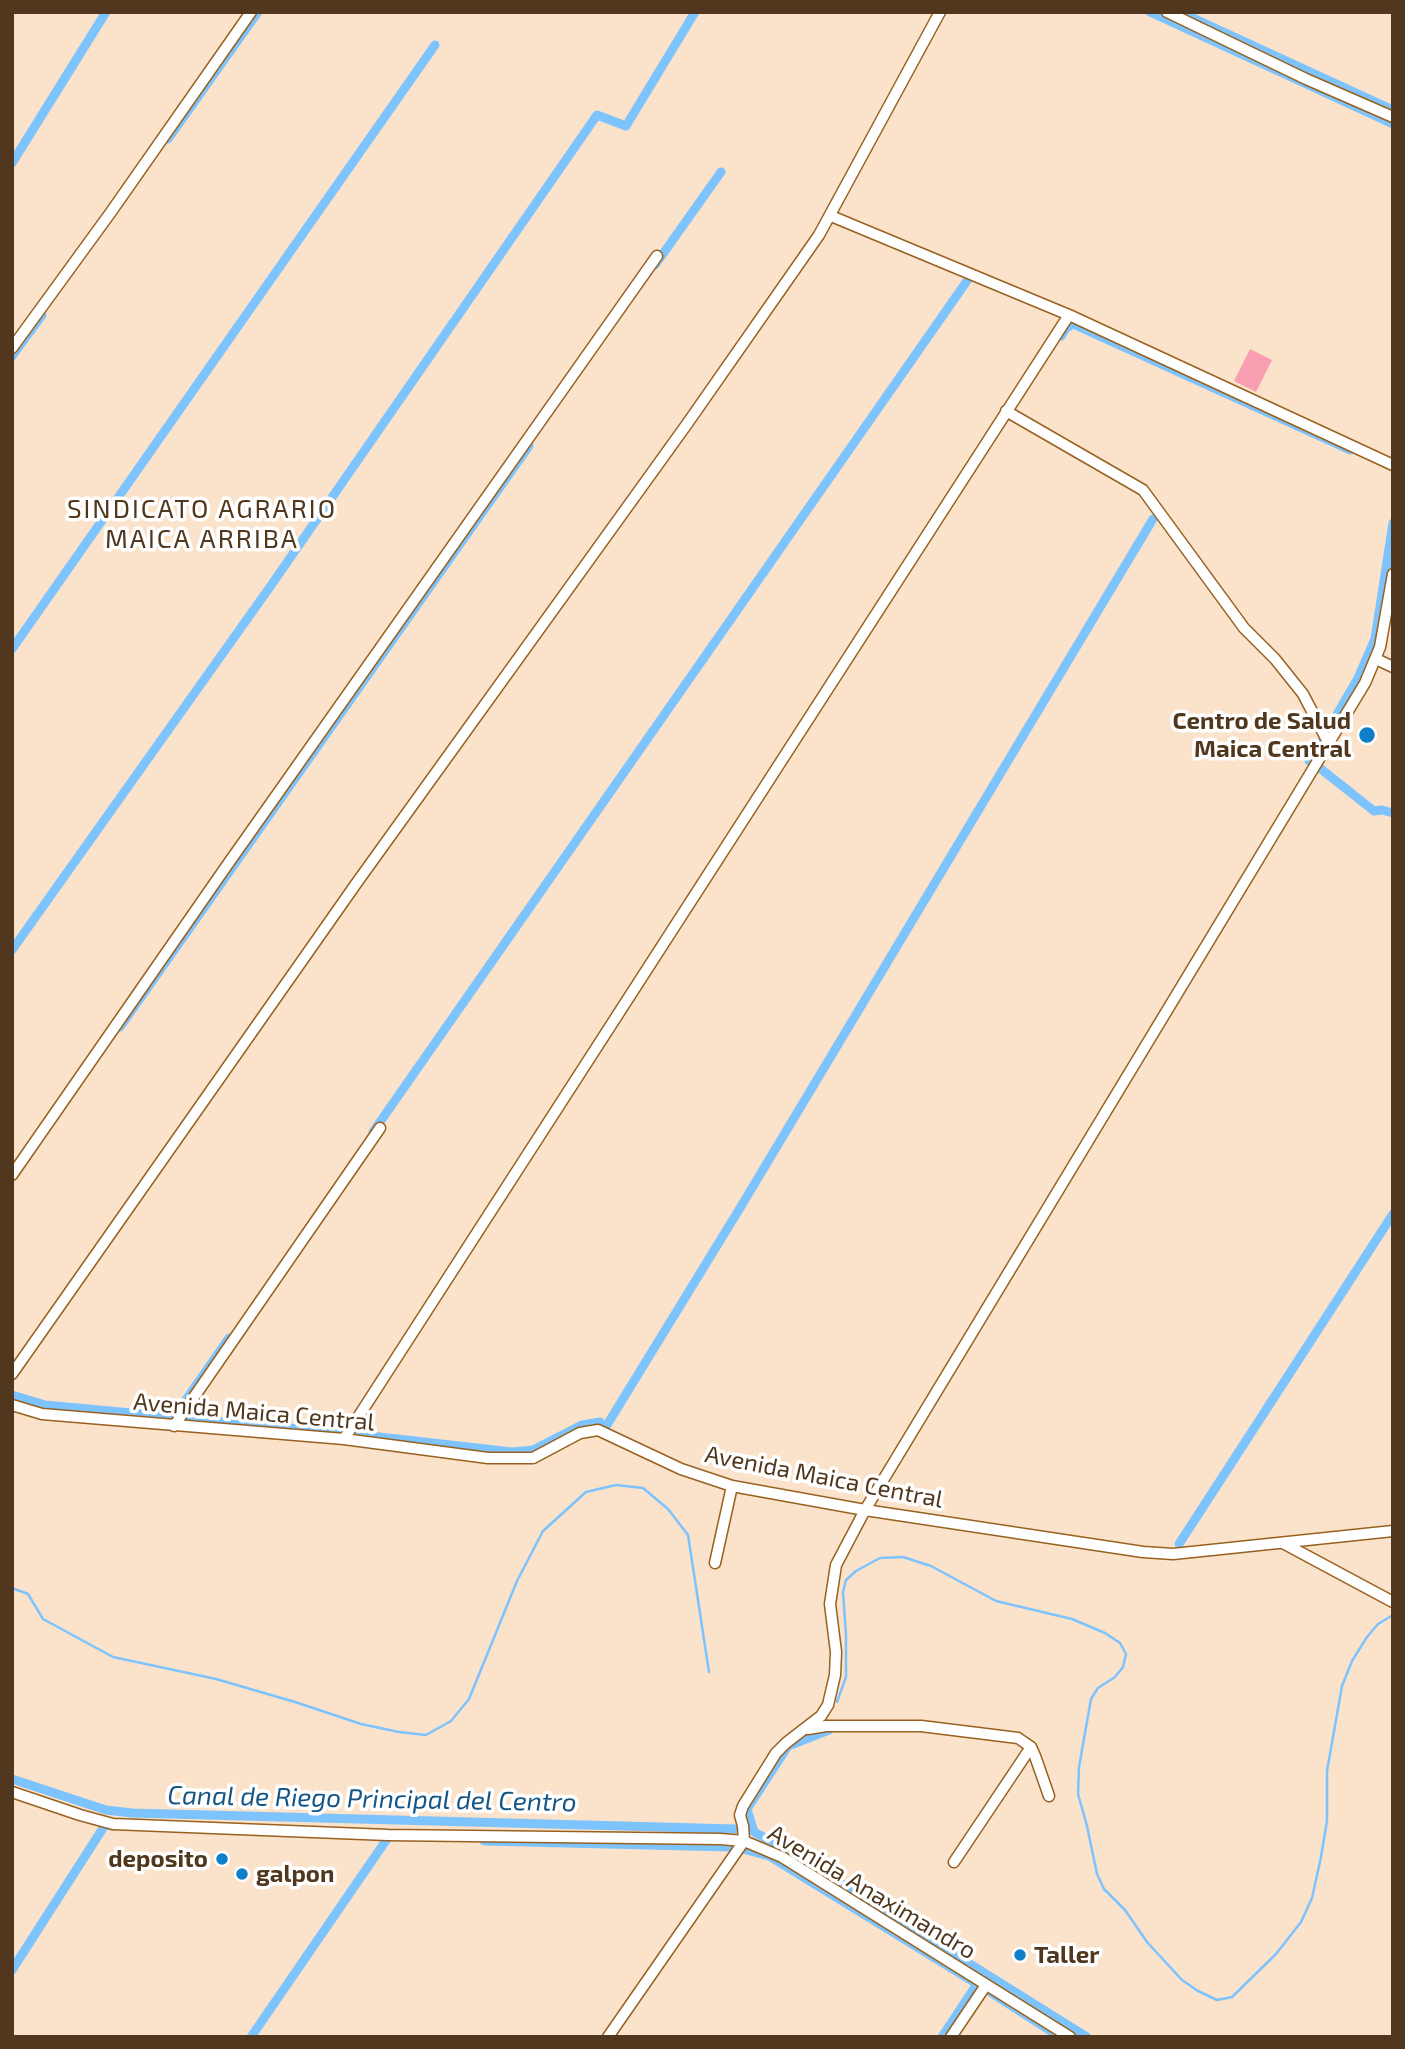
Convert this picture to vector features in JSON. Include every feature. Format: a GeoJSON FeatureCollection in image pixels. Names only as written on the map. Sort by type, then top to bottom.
{"type":"FeatureCollection","features":[{"type":"Feature","properties":{"kind":"street"},"geometry":{"type":"LineString","coordinates":[[12,348],[251,12]]}},
{"type":"Feature","properties":{"kind":"street"},"geometry":{"type":"LineString","coordinates":[[12,1374],[366,870],[687,424],[831,216],[940,12]]}},
{"type":"Feature","properties":{"kind":"street"},"geometry":{"type":"LineString","coordinates":[[1167,12],[1306,79],[1393,117]]}},
{"type":"Feature","properties":{"kind":"street"},"geometry":{"type":"LineString","coordinates":[[831,216],[1069,315],[1393,465]]}},
{"type":"Feature","properties":{"kind":"street"},"geometry":{"type":"LineString","coordinates":[[12,1175],[657,256]]}},
{"type":"Feature","properties":{"kind":"street"},"geometry":{"type":"LineString","coordinates":[[344,1439],[1069,315]]}},
{"type":"Feature","properties":{"kind":"street"},"geometry":{"type":"LineString","coordinates":[[1006,411],[1143,490],[1244,628],[1275,659],[1303,694],[1320,732],[1329,744]]}},
{"type":"Feature","properties":{"kind":"street"},"geometry":{"type":"LineString","coordinates":[[608,2037],[744,1841],[740,1815],[743,1806],[776,1753],[821,1716],[832,1692],[836,1652],[831,1617],[831,1588],[836,1565],[864,1510],[1329,744],[1376,659],[1393,574]]}},
{"type":"Feature","properties":{"kind":"street"},"geometry":{"type":"LineString","coordinates":[[1376,659],[1393,667]]}},
{"type":"Feature","properties":{"kind":"street"},"geometry":{"type":"LineString","coordinates":[[174,1426],[380,1128]]}},
{"type":"Feature","properties":{"kind":"street","name":"Avenida Maica Central"},"geometry":{"type":"LineString","coordinates":[[12,1405],[42,1414],[344,1439],[488,1458],[533,1458],[580,1433],[598,1430],[681,1469],[732,1486],[864,1510],[1160,1554],[1393,1531]]}},
{"type":"Feature","properties":{"kind":"street"},"geometry":{"type":"LineString","coordinates":[[715,1563],[732,1486]]}},
{"type":"Feature","properties":{"kind":"street"},"geometry":{"type":"LineString","coordinates":[[1283,1543],[1393,1602]]}},
{"type":"Feature","properties":{"kind":"street"},"geometry":{"type":"LineString","coordinates":[[803,1730],[826,1726],[945,1727],[1007,1735],[1018,1738],[1031,1747],[1049,1796]]}},
{"type":"Feature","properties":{"kind":"street"},"geometry":{"type":"LineString","coordinates":[[954,1862],[1031,1747]]}},
{"type":"Feature","properties":{"kind":"street","name":"Avenida Anaximandro"},"geometry":{"type":"LineString","coordinates":[[12,1792],[113,1824],[388,1835],[744,1841],[782,1857],[1070,2037]]}},
{"type":"Feature","properties":{"kind":"street"},"geometry":{"type":"LineString","coordinates":[[951,2037],[986,1984]]}},
{"type":"Feature","properties":{"kind":"shaded area"},"geometry":{"type":"Polygon","coordinates":[[[1250,349],[1272,360],[1256,392],[1234,381],[1250,349]]]}},
{"type":"Feature","properties":{"kind":"waterway"},"geometry":{"type":"LineString","coordinates":[[12,163],[106,12]]}},
{"type":"Feature","properties":{"kind":"waterway"},"geometry":{"type":"LineString","coordinates":[[168,139],[258,12]]}},
{"type":"Feature","properties":{"kind":"waterway"},"geometry":{"type":"LineString","coordinates":[[12,950],[272,584],[597,115],[626,126],[695,12]]}},
{"type":"Feature","properties":{"kind":"waterway"},"geometry":{"type":"LineString","coordinates":[[1150,12],[1393,124]]}},
{"type":"Feature","properties":{"kind":"waterway"},"geometry":{"type":"LineString","coordinates":[[1180,12],[1393,110]]}},
{"type":"Feature","properties":{"kind":"waterway"},"geometry":{"type":"LineString","coordinates":[[12,649],[435,45]]}},
{"type":"Feature","properties":{"kind":"waterway"},"geometry":{"type":"LineString","coordinates":[[655,265],[721,172]]}},
{"type":"Feature","properties":{"kind":"waterway"},"geometry":{"type":"LineString","coordinates":[[373,1132],[969,278]]}},
{"type":"Feature","properties":{"kind":"waterway"},"geometry":{"type":"LineString","coordinates":[[12,356],[42,315]]}},
{"type":"Feature","properties":{"kind":"waterway"},"geometry":{"type":"LineString","coordinates":[[1061,336],[1066,328],[1073,324],[1350,450]]}},
{"type":"Feature","properties":{"kind":"waterway"},"geometry":{"type":"LineString","coordinates":[[120,1027],[529,446]]}},
{"type":"Feature","properties":{"kind":"waterway"},"geometry":{"type":"LineString","coordinates":[[607,1425],[1153,519]]}},
{"type":"Feature","properties":{"kind":"waterway"},"geometry":{"type":"LineString","coordinates":[[1328,730],[1358,678],[1375,639],[1393,523]]}},
{"type":"Feature","properties":{"kind":"waterway"},"geometry":{"type":"LineString","coordinates":[[1309,761],[1320,743]]}},
{"type":"Feature","properties":{"kind":"waterway"},"geometry":{"type":"LineString","coordinates":[[1321,769],[1374,811],[1393,813]]}},
{"type":"Feature","properties":{"kind":"waterway"},"geometry":{"type":"LineString","coordinates":[[1179,1544],[1393,1214]]}},
{"type":"Feature","properties":{"kind":"waterway"},"geometry":{"type":"LineString","coordinates":[[174,1417],[229,1338]]}},
{"type":"Feature","properties":{"kind":"waterway"},"geometry":{"type":"LineString","coordinates":[[12,1395],[45,1405],[175,1417]]}},
{"type":"Feature","properties":{"kind":"waterway"},"geometry":{"type":"LineString","coordinates":[[185,1418],[340,1433]]}},
{"type":"Feature","properties":{"kind":"waterway"},"geometry":{"type":"LineString","coordinates":[[359,1424],[353,1434],[512,1452],[533,1450],[582,1425],[600,1422]]}},
{"type":"Feature","properties":{"kind":"waterway"},"geometry":{"type":"LineString","coordinates":[[12,1588],[28,1594],[43,1619],[113,1657],[216,1679],[361,1724],[426,1735],[451,1721],[469,1699],[517,1581],[543,1531],[586,1492],[616,1485],[643,1488],[668,1509],[688,1535],[709,1672]]}},
{"type":"Feature","properties":{"kind":"waterway"},"geometry":{"type":"LineString","coordinates":[[837,1702],[846,1677],[843,1592],[846,1580],[856,1571],[880,1558],[903,1557],[931,1566],[996,1601],[1072,1619],[1105,1633],[1120,1643],[1126,1654],[1123,1667],[1115,1677],[1098,1688],[1091,1699],[1079,1767],[1078,1794],[1097,1874],[1104,1889],[1125,1910],[1147,1942],[1182,1980],[1217,2000],[1232,1997],[1276,1954],[1301,1922],[1312,1898],[1327,1821],[1327,1771],[1342,1686],[1352,1661],[1367,1637],[1378,1624],[1393,1615]]}},
{"type":"Feature","properties":{"kind":"waterway","name":"Canal de Riego Principal del Centro"},"geometry":{"type":"LineString","coordinates":[[829,1730],[788,1746],[747,1809],[754,1832],[791,1852],[1087,2037]]}},
{"type":"Feature","properties":{"kind":"waterway","name":"Canal de Riego Principal del Centro"},"geometry":{"type":"LineString","coordinates":[[12,1779],[106,1810],[132,1813],[736,1829]]}},
{"type":"Feature","properties":{"kind":"waterway"},"geometry":{"type":"LineString","coordinates":[[12,1970],[105,1825],[113,1826]]}},
{"type":"Feature","properties":{"kind":"waterway"},"geometry":{"type":"LineString","coordinates":[[251,2037],[387,1839]]}},
{"type":"Feature","properties":{"kind":"waterway"},"geometry":{"type":"LineString","coordinates":[[484,1841],[730,1847]]}},
{"type":"Feature","properties":{"kind":"waterway"},"geometry":{"type":"LineString","coordinates":[[743,1849],[769,1856],[977,1984],[942,2037]]}},
{"type":"Feature","properties":{"kind":"waterway"},"geometry":{"type":"LineString","coordinates":[[990,1992],[1060,2037]]}},
{"type":"Feature","properties":{"kind":"place","name":"Centro de Salud Maica Central"},"geometry":{"type":"Point","coordinates":[1367,735]}},
{"type":"Feature","properties":{"kind":"place","name":"deposito"},"geometry":{"type":"Point","coordinates":[222,1859]}},
{"type":"Feature","properties":{"kind":"place","name":"galpon"},"geometry":{"type":"Point","coordinates":[242,1874]}},
{"type":"Feature","properties":{"kind":"place","name":"Taller"},"geometry":{"type":"Point","coordinates":[1020,1955]}},
{"type":"Feature","properties":{"kind":"district","name":"SINDICATO AGRARIO MAICA ARRIBA"},"geometry":{"type":"Point","coordinates":[202,524]}}]}
